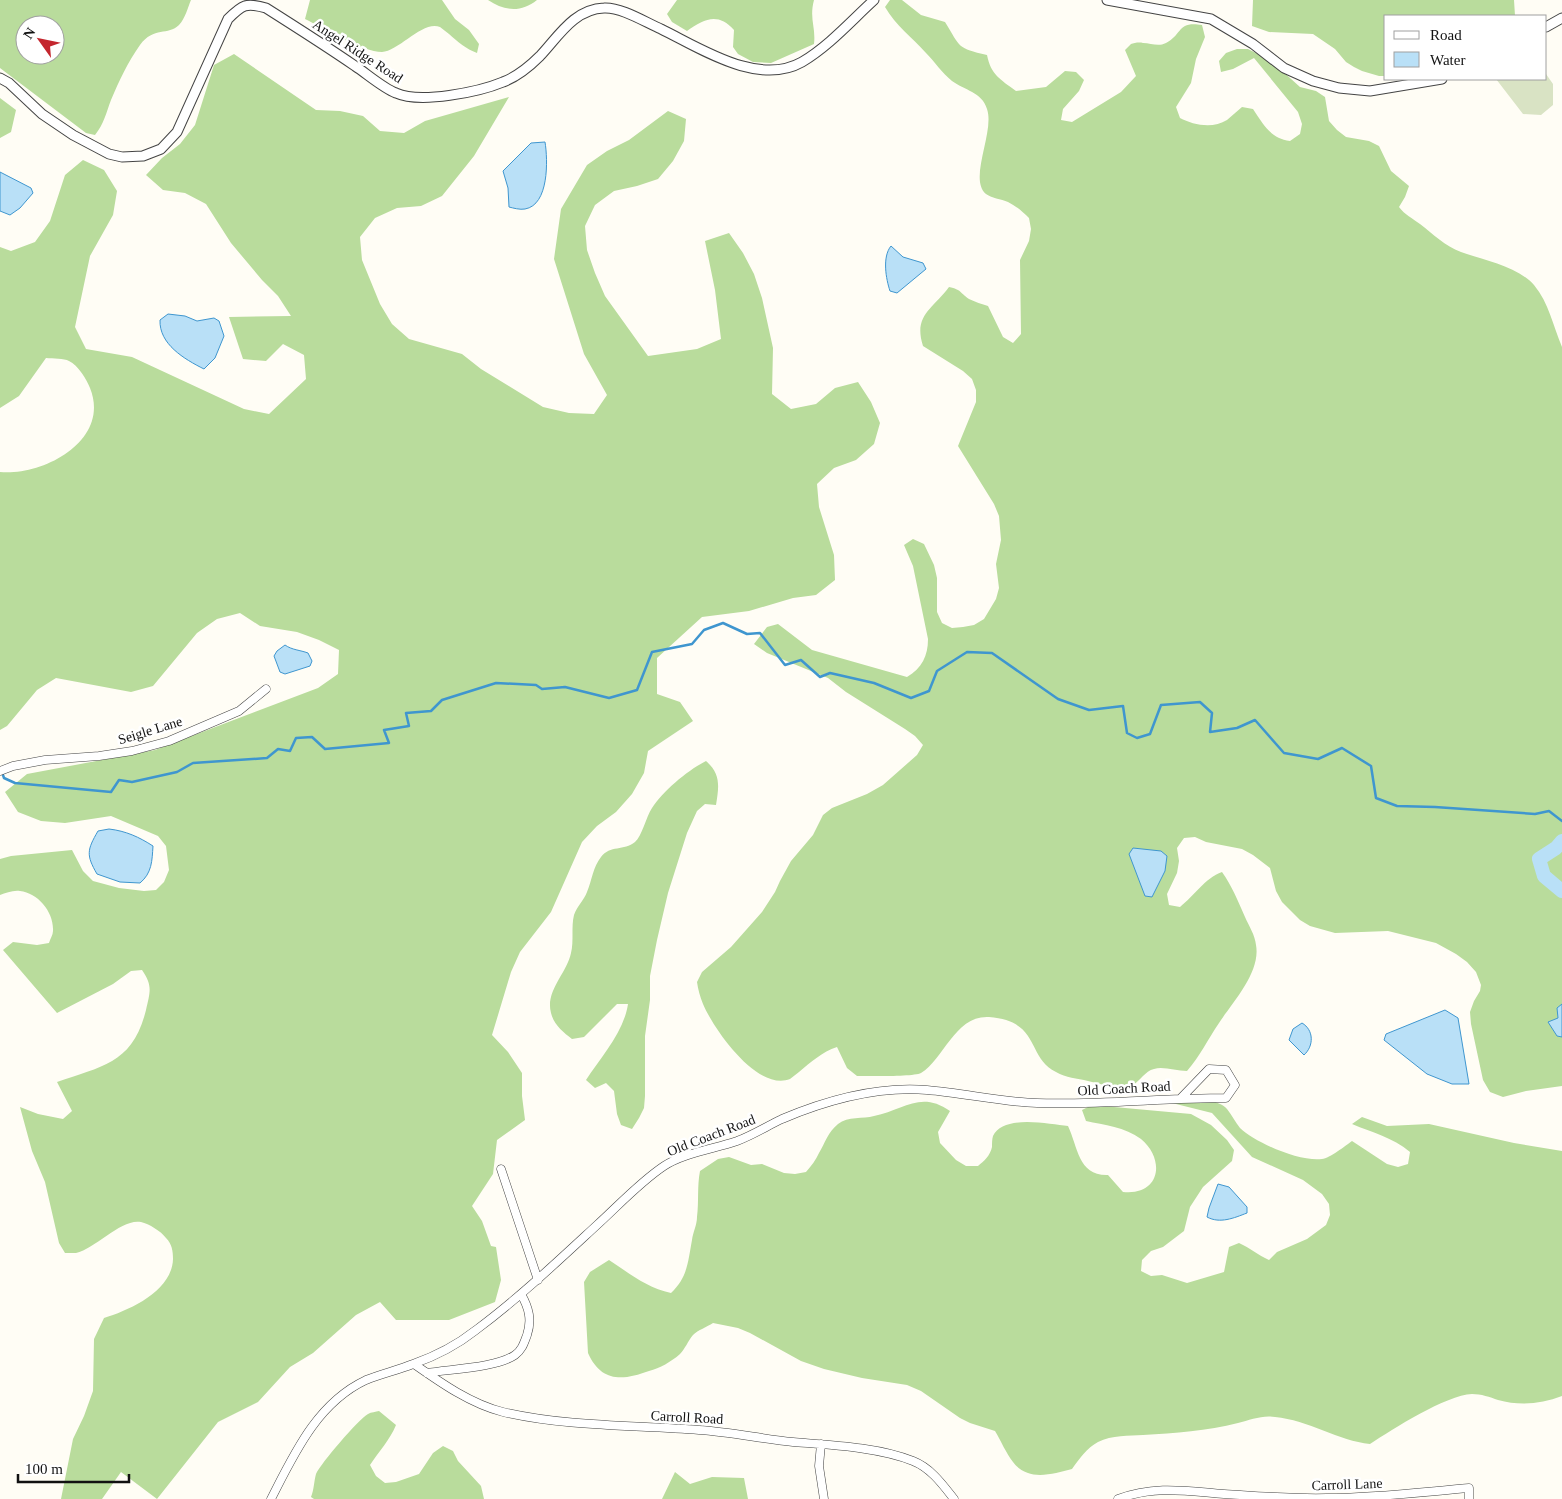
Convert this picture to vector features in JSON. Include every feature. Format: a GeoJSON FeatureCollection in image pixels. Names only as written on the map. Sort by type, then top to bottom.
{"type":"FeatureCollection","features":[{"type":"Feature","properties":{"kind":"street","name":"Angel Ridge Road"},"geometry":{"type":"LineString","coordinates":[[0,78],[9,83],[42,114],[73,135],[109,154],[122,158],[144,156],[160,149],[177,132],[228,19],[244,5],[253,4],[266,8],[396,93],[425,98],[463,93],[509,79],[539,57],[564,28],[581,13],[605,8],[625,12],[736,65],[760,70],[785,68],[801,62],[821,49],[874,0]]}},
{"type":"Feature","properties":{"kind":"street"},"geometry":{"type":"LineString","coordinates":[[1107,0],[1211,19],[1253,44],[1284,68],[1313,81],[1339,88],[1370,91],[1436,80]]}},
{"type":"Feature","properties":{"kind":"street"},"geometry":{"type":"LineString","coordinates":[[1547,26],[1562,18]]}},
{"type":"Feature","properties":{"kind":"street","name":"Seigle Lane"},"geometry":{"type":"LineString","coordinates":[[0,771],[12,766],[45,760],[99,756],[132,751],[169,741],[240,711],[266,689]]}},
{"type":"Feature","properties":{"kind":"street","name":"Old Coach Road"},"geometry":{"type":"LineString","coordinates":[[271,1499],[304,1439],[330,1405],[342,1395],[364,1382],[414,1364],[454,1345],[474,1332],[522,1294],[622,1202],[666,1165],[739,1140],[827,1102],[853,1095],[891,1090],[925,1090],[1033,1103],[1070,1104],[1181,1098],[1226,1098],[1235,1085],[1226,1070],[1209,1069],[1181,1098]]}},
{"type":"Feature","properties":{"kind":"street"},"geometry":{"type":"LineString","coordinates":[[501,1169],[538,1280]]}},
{"type":"Feature","properties":{"kind":"street"},"geometry":{"type":"LineString","coordinates":[[427,1373],[485,1365],[516,1354],[523,1346],[530,1326],[528,1306],[522,1294]]}},
{"type":"Feature","properties":{"kind":"street","name":"Carroll Road"},"geometry":{"type":"LineString","coordinates":[[414,1364],[479,1404],[503,1412],[580,1424],[730,1432],[768,1439],[867,1450],[914,1461],[926,1468],[954,1499]]}},
{"type":"Feature","properties":{"kind":"street"},"geometry":{"type":"LineString","coordinates":[[821,1444],[819,1466],[824,1499]]}},
{"type":"Feature","properties":{"kind":"street","name":"Carroll Lane"},"geometry":{"type":"LineString","coordinates":[[1227,1497],[1327,1498],[1469,1488],[1469,1499]]}},
{"type":"Feature","properties":{"kind":"street"},"geometry":{"type":"LineString","coordinates":[[1118,1499],[1138,1492],[1166,1489],[1227,1497]]}},
{"type":"Feature","properties":{"kind":"green space"},"geometry":{"type":"Polygon","coordinates":[[[0,0],[191,0],[185,16],[179,25],[170,30],[150,35],[140,45],[124,72],[103,123],[95,135],[86,133],[0,68],[0,0]]]}},
{"type":"Feature","properties":{"kind":"green space"},"geometry":{"type":"Polygon","coordinates":[[[310,0],[442,0],[455,19],[469,30],[479,44],[477,53],[462,45],[440,27],[433,26],[426,28],[389,50],[382,52],[364,48],[305,19],[310,0]]]}},
{"type":"Feature","properties":{"kind":"green space"},"geometry":{"type":"Polygon","coordinates":[[[488,0],[537,0],[525,7],[512,9],[494,4],[488,0]]]}},
{"type":"Feature","properties":{"kind":"green space"},"geometry":{"type":"Polygon","coordinates":[[[677,0],[814,0],[812,12],[814,44],[771,63],[753,62],[738,54],[733,47],[734,30],[722,21],[711,19],[699,23],[687,31],[672,22],[667,14],[677,0]]]}},
{"type":"Feature","properties":{"kind":"green space"},"geometry":{"type":"Polygon","coordinates":[[[890,0],[902,0],[921,15],[945,22],[961,46],[970,51],[987,55],[994,72],[1016,91],[1046,87],[1065,71],[1076,72],[1084,80],[1079,91],[1063,109],[1061,120],[1072,122],[1121,92],[1136,76],[1125,50],[1131,44],[1163,44],[1188,25],[1202,25],[1205,37],[1196,59],[1191,83],[1176,107],[1180,118],[1191,123],[1203,125],[1216,124],[1227,120],[1242,107],[1253,109],[1268,130],[1277,137],[1290,141],[1300,134],[1302,124],[1298,112],[1254,58],[1233,69],[1221,72],[1219,61],[1226,53],[1237,49],[1248,49],[1270,60],[1300,87],[1316,91],[1325,97],[1329,121],[1346,137],[1369,141],[1379,146],[1391,171],[1409,186],[1399,207],[1406,214],[1444,243],[1455,249],[1519,273],[1527,278],[1539,292],[1547,307],[1562,347],[1562,1086],[1526,1091],[1503,1097],[1490,1092],[1483,1080],[1471,1024],[1470,1012],[1481,985],[1476,972],[1456,954],[1436,943],[1388,931],[1335,933],[1310,926],[1300,920],[1282,902],[1276,891],[1270,868],[1242,849],[1206,842],[1195,837],[1184,838],[1177,848],[1179,861],[1177,873],[1167,894],[1169,905],[1180,907],[1210,878],[1222,872],[1235,894],[1253,934],[1256,955],[1254,966],[1245,986],[1187,1071],[1154,1069],[1133,1085],[1122,1088],[1068,1077],[1056,1072],[1040,1058],[1031,1040],[1017,1025],[1006,1020],[989,1017],[977,1018],[967,1023],[951,1039],[937,1058],[921,1073],[900,1076],[857,1076],[847,1068],[837,1047],[817,1058],[790,1079],[777,1080],[764,1076],[751,1067],[726,1042],[716,1028],[708,1015],[699,993],[697,982],[702,972],[731,947],[762,912],[791,861],[813,835],[823,815],[832,808],[867,794],[883,785],[917,755],[923,745],[915,736],[846,692],[828,678],[767,653],[754,644],[767,627],[778,624],[812,650],[907,677],[917,670],[923,661],[927,651],[928,639],[913,566],[904,545],[913,539],[924,544],[934,565],[937,578],[937,612],[942,623],[952,628],[963,627],[974,625],[984,619],[996,599],[999,588],[996,564],[1001,540],[999,516],[994,504],[958,446],[976,402],[976,390],[972,379],[963,371],[923,346],[921,327],[926,313],[949,287],[958,290],[969,299],[988,306],[1003,337],[1013,343],[1021,334],[1020,260],[1029,241],[1031,229],[1029,218],[1011,204],[986,194],[981,187],[981,167],[989,119],[985,103],[977,95],[948,78],[921,47],[899,26],[885,7],[890,0]]]}},
{"type":"Feature","properties":{"kind":"green space"},"geometry":{"type":"Polygon","coordinates":[[[1253,0],[1514,0],[1515,15],[1384,15],[1384,76],[1362,71],[1354,67],[1346,62],[1335,49],[1313,34],[1269,32],[1252,26],[1253,0]]]}},
{"type":"Feature","properties":{"kind":"green space"},"geometry":{"type":"Polygon","coordinates":[[[234,54],[316,110],[340,111],[363,116],[380,131],[404,133],[425,121],[509,97],[474,156],[442,196],[421,206],[397,208],[375,218],[360,237],[362,260],[380,304],[392,324],[409,339],[462,354],[481,369],[543,407],[569,413],[594,414],[607,395],[584,354],[554,259],[561,209],[587,165],[607,151],[629,140],[668,111],[686,119],[684,141],[673,161],[658,179],[614,191],[595,205],[585,226],[587,250],[605,296],[648,356],[697,349],[721,339],[715,290],[705,241],[729,233],[743,253],[754,274],[762,298],[773,348],[772,394],[791,409],[816,404],[835,388],[858,382],[871,402],[880,423],[874,444],[856,460],[834,468],[817,484],[819,507],[834,555],[835,580],[816,595],[793,598],[749,611],[702,617],[657,658],[657,694],[680,702],[693,721],[648,751],[644,773],[632,794],[616,812],[597,826],[582,842],[551,912],[520,952],[511,972],[492,1035],[508,1052],[522,1073],[525,1120],[497,1140],[493,1174],[472,1206],[482,1221],[491,1246],[496,1247],[501,1280],[495,1302],[449,1320],[396,1320],[380,1302],[356,1315],[313,1353],[290,1367],[258,1402],[218,1422],[157,1499],[121,1472],[102,1499],[61,1499],[73,1439],[93,1391],[94,1339],[104,1318],[126,1310],[158,1290],[171,1270],[173,1253],[170,1243],[164,1235],[144,1223],[134,1222],[117,1229],[84,1250],[76,1253],[65,1253],[59,1243],[45,1182],[32,1151],[20,1107],[38,1114],[63,1119],[72,1111],[57,1082],[102,1066],[124,1052],[140,1028],[150,989],[148,980],[142,970],[131,971],[113,984],[57,1013],[3,950],[13,942],[37,945],[49,943],[53,934],[53,924],[44,905],[33,895],[17,891],[0,895],[0,859],[11,856],[72,850],[83,871],[93,881],[119,888],[144,891],[156,890],[164,882],[169,870],[166,846],[158,836],[111,816],[65,823],[41,821],[18,812],[5,792],[27,774],[155,750],[318,688],[338,674],[339,650],[297,632],[260,626],[240,613],[217,619],[197,633],[153,686],[131,692],[56,678],[37,690],[7,726],[0,730],[0,472],[17,472],[36,468],[53,461],[69,451],[82,438],[91,424],[94,407],[89,385],[76,366],[67,360],[46,358],[19,396],[0,408],[0,247],[11,251],[35,242],[50,221],[65,175],[83,160],[104,170],[117,191],[113,215],[90,256],[75,327],[86,349],[132,357],[244,409],[269,414],[306,379],[304,355],[283,344],[266,361],[243,359],[229,317],[291,316],[278,296],[231,243],[206,204],[185,193],[163,190],[146,175],[162,158],[180,144],[195,125],[214,65],[234,54]]]}},
{"type":"Feature","properties":{"kind":"green space"},"geometry":{"type":"Polygon","coordinates":[[[1547,75],[1553,84],[1553,105],[1541,115],[1523,114],[1497,80],[1547,80],[1547,75]]]}},
{"type":"Feature","properties":{"kind":"green space"},"geometry":{"type":"Polygon","coordinates":[[[0,98],[16,110],[11,132],[0,138],[0,98]]]}},
{"type":"Feature","properties":{"kind":"green space"},"geometry":{"type":"Polygon","coordinates":[[[706,761],[717,776],[718,792],[716,805],[705,804],[697,811],[687,833],[668,893],[650,976],[650,1000],[645,1036],[644,1108],[632,1129],[621,1125],[617,1114],[614,1091],[606,1083],[595,1088],[586,1080],[617,1034],[626,1014],[628,1004],[617,1004],[584,1037],[572,1039],[554,1021],[550,1005],[551,997],[571,953],[574,915],[586,895],[598,861],[605,853],[635,842],[652,808],[669,788],[684,775],[706,761]]]}},
{"type":"Feature","properties":{"kind":"green space"},"geometry":{"type":"Polygon","coordinates":[[[1210,1100],[1225,1107],[1240,1128],[1256,1140],[1302,1158],[1322,1159],[1337,1152],[1352,1141],[1387,1164],[1398,1167],[1408,1164],[1410,1152],[1403,1147],[1389,1139],[1352,1124],[1362,1117],[1387,1126],[1429,1124],[1514,1143],[1562,1151],[1562,1396],[1546,1401],[1522,1403],[1506,1402],[1472,1394],[1461,1396],[1434,1406],[1370,1444],[1347,1439],[1299,1422],[1270,1417],[1256,1418],[1203,1430],[1115,1437],[1094,1444],[1072,1469],[1041,1475],[1026,1472],[1019,1468],[1010,1458],[995,1431],[960,1418],[921,1391],[907,1385],[862,1378],[824,1369],[801,1361],[738,1328],[713,1323],[693,1335],[677,1357],[653,1370],[630,1376],[613,1377],[606,1374],[593,1363],[588,1353],[584,1282],[590,1272],[609,1260],[639,1280],[662,1291],[671,1293],[681,1281],[688,1262],[696,1223],[700,1171],[718,1159],[729,1157],[751,1165],[762,1164],[784,1173],[806,1172],[832,1130],[842,1121],[874,1116],[912,1103],[930,1102],[950,1111],[938,1132],[940,1143],[956,1160],[966,1166],[978,1166],[985,1160],[992,1147],[993,1136],[998,1129],[1006,1125],[1039,1122],[1068,1126],[1080,1159],[1090,1171],[1108,1175],[1123,1192],[1135,1192],[1152,1183],[1156,1166],[1149,1147],[1141,1139],[1128,1132],[1086,1121],[1082,1110],[1092,1105],[1191,1114],[1211,1125],[1227,1140],[1234,1150],[1232,1161],[1203,1187],[1190,1207],[1184,1231],[1163,1247],[1151,1251],[1142,1260],[1141,1271],[1151,1276],[1162,1275],[1187,1283],[1224,1272],[1229,1247],[1239,1243],[1269,1260],[1277,1252],[1307,1239],[1326,1225],[1330,1215],[1329,1204],[1322,1194],[1303,1180],[1252,1157],[1212,1113],[1172,1103],[1210,1100]]]}},
{"type":"Feature","properties":{"kind":"green space"},"geometry":{"type":"Polygon","coordinates":[[[379,1411],[396,1425],[388,1441],[370,1465],[376,1476],[385,1483],[396,1482],[419,1474],[433,1453],[443,1446],[453,1451],[458,1461],[481,1486],[484,1499],[314,1499],[311,1497],[316,1474],[325,1461],[363,1418],[369,1413],[379,1411]]]}},
{"type":"Feature","properties":{"kind":"green space"},"geometry":{"type":"Polygon","coordinates":[[[675,1472],[690,1484],[712,1477],[744,1478],[748,1499],[662,1499],[675,1472]]]}},
{"type":"Feature","properties":{"kind":"water"},"geometry":{"type":"Polygon","coordinates":[[[545,142],[547,160],[545,181],[539,199],[533,206],[525,209],[509,207],[508,188],[503,171],[531,143],[545,142]]]}},
{"type":"Feature","properties":{"kind":"water"},"geometry":{"type":"Polygon","coordinates":[[[0,172],[31,188],[33,193],[20,208],[10,215],[0,211],[0,172]]]}},
{"type":"Feature","properties":{"kind":"water"},"geometry":{"type":"Polygon","coordinates":[[[891,246],[903,257],[923,263],[926,269],[897,293],[890,291],[886,274],[886,256],[891,246]]]}},
{"type":"Feature","properties":{"kind":"water"},"geometry":{"type":"Polygon","coordinates":[[[168,314],[185,316],[197,321],[214,318],[219,321],[224,336],[215,358],[204,369],[174,350],[168,343],[161,329],[160,320],[168,314]]]}},
{"type":"Feature","properties":{"kind":"water"},"geometry":{"type":"Polygon","coordinates":[[[285,645],[308,653],[312,661],[310,666],[285,674],[280,672],[274,656],[285,645]]]}},
{"type":"Feature","properties":{"kind":"water"},"geometry":{"type":"Polygon","coordinates":[[[109,829],[132,835],[153,846],[152,862],[149,871],[140,883],[120,882],[97,874],[91,862],[90,848],[98,831],[109,829]]]}},
{"type":"Feature","properties":{"kind":"water"},"geometry":{"type":"Polygon","coordinates":[[[1133,848],[1161,851],[1167,856],[1165,871],[1152,897],[1145,896],[1129,854],[1133,848]]]}},
{"type":"Feature","properties":{"kind":"water"},"geometry":{"type":"Polygon","coordinates":[[[1562,1004],[1562,1037],[1557,1036],[1548,1022],[1558,1018],[1557,1008],[1562,1004]]]}},
{"type":"Feature","properties":{"kind":"water"},"geometry":{"type":"Polygon","coordinates":[[[1445,1010],[1458,1018],[1469,1084],[1452,1084],[1427,1074],[1384,1040],[1386,1034],[1445,1010]]]}},
{"type":"Feature","properties":{"kind":"water"},"geometry":{"type":"Polygon","coordinates":[[[1302,1023],[1311,1034],[1310,1047],[1304,1055],[1289,1040],[1293,1029],[1302,1023]]]}},
{"type":"Feature","properties":{"kind":"water"},"geometry":{"type":"Polygon","coordinates":[[[1218,1184],[1229,1187],[1247,1207],[1247,1213],[1222,1220],[1207,1217],[1218,1184]]]}},
{"type":"Feature","properties":{"kind":"waterway"},"geometry":{"type":"LineString","coordinates":[[3,775],[4,778],[15,783],[111,792],[119,780],[132,782],[177,772],[193,763],[267,758],[278,749],[290,751],[296,738],[312,737],[325,749],[389,743],[384,730],[409,726],[406,713],[431,711],[442,700],[496,683],[536,685],[542,689],[565,687],[609,698],[637,690],[652,652],[692,644],[704,630],[723,623],[747,634],[760,633],[785,665],[801,660],[820,677],[830,673],[874,683],[911,698],[929,691],[937,671],[967,652],[992,653],[1058,699],[1089,710],[1123,706],[1127,733],[1137,738],[1150,734],[1161,705],[1200,702],[1212,713],[1210,732],[1237,728],[1255,720],[1284,753],[1318,759],[1342,748],[1371,766],[1376,798],[1397,806],[1535,814],[1549,811],[1562,821]]}},
{"type":"Feature","properties":{"kind":"waterway"},"geometry":{"type":"LineString","coordinates":[[1562,841],[1556,848],[1539,859],[1544,876],[1562,891]]}}]}
